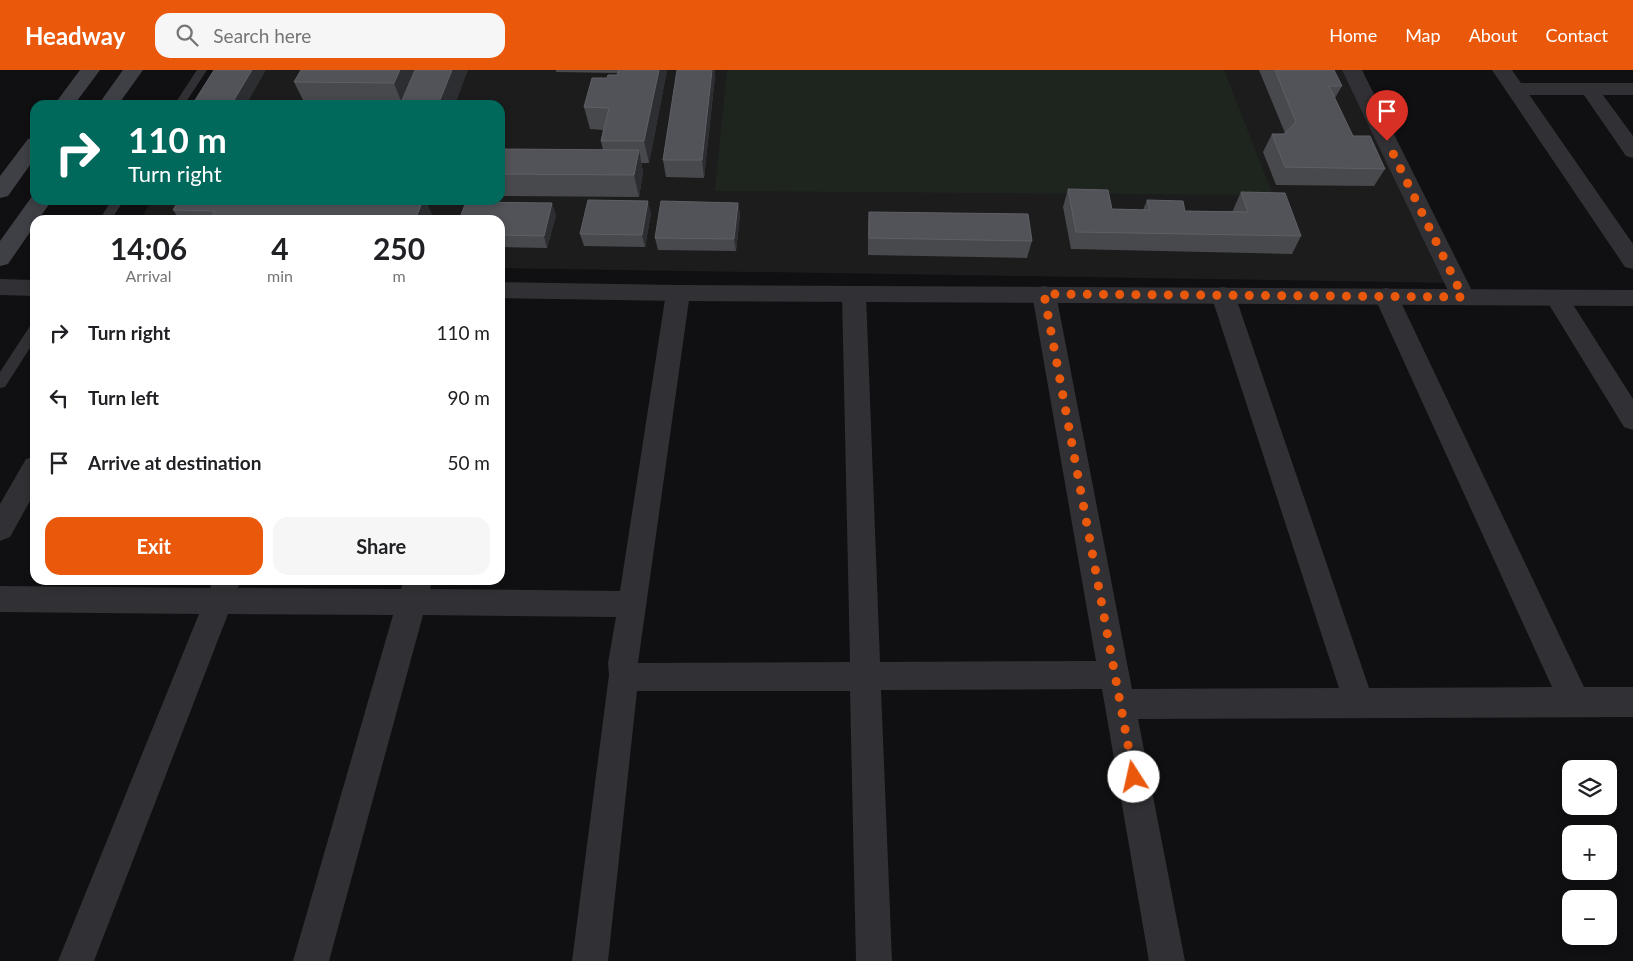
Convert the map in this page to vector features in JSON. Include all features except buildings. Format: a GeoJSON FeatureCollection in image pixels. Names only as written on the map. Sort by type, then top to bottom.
{"type":"FeatureCollection","features":[{"type":"Feature","properties":{"kind":"main road"},"geometry":{"type":"LineString","coordinates":[[68,100],[90,70]]}},
{"type":"Feature","properties":{"kind":"main road"},"geometry":{"type":"LineString","coordinates":[[112,100],[133,70]]}},
{"type":"Feature","properties":{"kind":"main road"},"geometry":{"type":"LineString","coordinates":[[0,192],[30,151]]}},
{"type":"Feature","properties":{"kind":"main road"},"geometry":{"type":"LineString","coordinates":[[0,258],[30,216]]}},
{"type":"Feature","properties":{"kind":"street"},"geometry":{"type":"LineString","coordinates":[[1352,70],[1463,297]]}},
{"type":"Feature","properties":{"kind":"street"},"geometry":{"type":"LineString","coordinates":[[1502,70],[1633,261]]}},
{"type":"Feature","properties":{"kind":"street"},"geometry":{"type":"LineString","coordinates":[[1514,88],[1633,89]]}},
{"type":"Feature","properties":{"kind":"street"},"geometry":{"type":"LineString","coordinates":[[1590,90],[1633,151]]}},
{"type":"Feature","properties":{"kind":"street"},"geometry":{"type":"LineString","coordinates":[[0,287],[30,288]]}},
{"type":"Feature","properties":{"kind":"street"},"geometry":{"type":"LineString","coordinates":[[505,290],[678,293],[1633,298]]}},
{"type":"Feature","properties":{"kind":"street"},"geometry":{"type":"LineString","coordinates":[[590,961],[624,675],[623,663],[678,293]]}},
{"type":"Feature","properties":{"kind":"street"},"geometry":{"type":"LineString","coordinates":[[854,294],[874,961]]}},
{"type":"Feature","properties":{"kind":"street"},"geometry":{"type":"LineString","coordinates":[[1044,294],[1167,961]]}},
{"type":"Feature","properties":{"kind":"street"},"geometry":{"type":"LineString","coordinates":[[1223,295],[1359,703]]}},
{"type":"Feature","properties":{"kind":"street"},"geometry":{"type":"LineString","coordinates":[[1386,296],[1575,702]]}},
{"type":"Feature","properties":{"kind":"street"},"geometry":{"type":"LineString","coordinates":[[1557,298],[1633,420]]}},
{"type":"Feature","properties":{"kind":"street"},"geometry":{"type":"LineString","coordinates":[[0,529],[30,475]]}},
{"type":"Feature","properties":{"kind":"street"},"geometry":{"type":"LineString","coordinates":[[0,599],[223,590],[415,591],[633,604]]}},
{"type":"Feature","properties":{"kind":"street"},"geometry":{"type":"LineString","coordinates":[[76,961],[223,590]]}},
{"type":"Feature","properties":{"kind":"street"},"geometry":{"type":"LineString","coordinates":[[311,961],[415,591]]}},
{"type":"Feature","properties":{"kind":"street"},"geometry":{"type":"LineString","coordinates":[[624,675],[637,677],[865,676],[1359,703],[1633,702]]}},
{"type":"Feature","properties":{"kind":"lane"},"geometry":{"type":"LineString","coordinates":[[182,100],[202,70]]}},
{"type":"Feature","properties":{"kind":"lane"},"geometry":{"type":"LineString","coordinates":[[0,383],[30,337]]}},
{"type":"Feature","properties":{"kind":"shaded area"},"geometry":{"type":"Polygon","coordinates":[[[232,70],[1352,70],[1457,283],[505,268],[505,215],[143,215],[149,205],[505,205],[505,100],[213,100],[232,70]]]}},
{"type":"Feature","properties":{"kind":"shaded area"},"geometry":{"type":"Polygon","coordinates":[[[727,70],[1224,70],[1273,195],[715,191],[727,70]]]}},
{"type":"Feature","properties":{"kind":"route"},"geometry":{"type":"LineString","coordinates":[[1134,777],[1044,294],[1463,297],[1387,141]]}}]}
